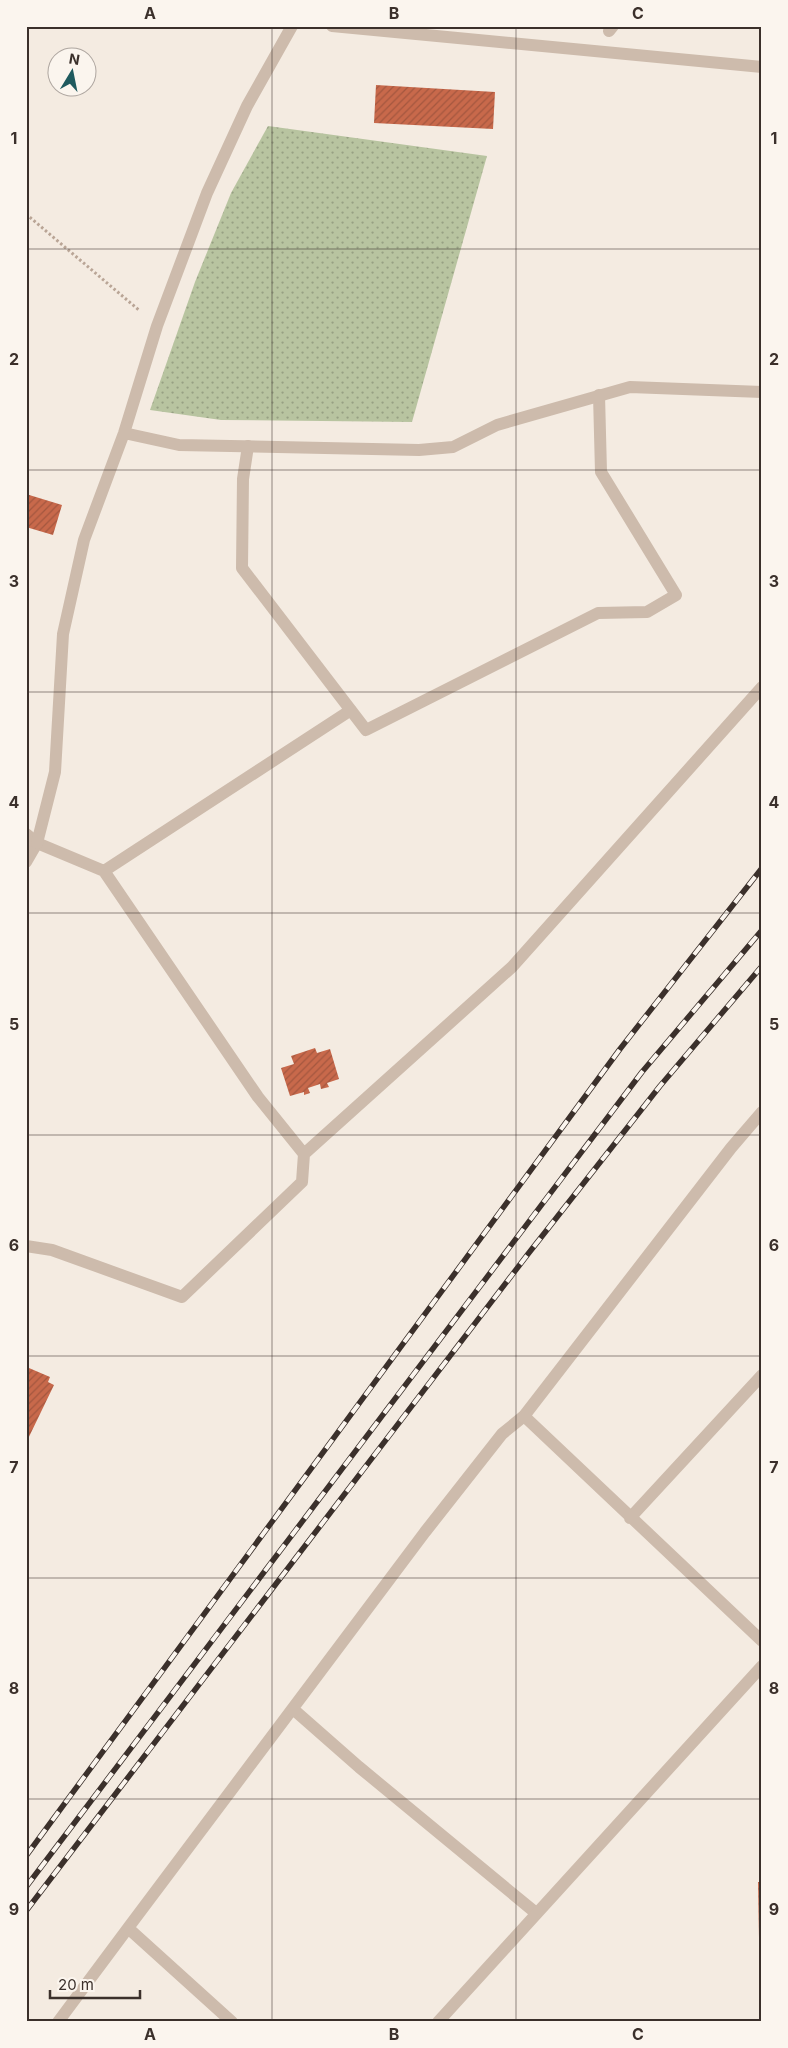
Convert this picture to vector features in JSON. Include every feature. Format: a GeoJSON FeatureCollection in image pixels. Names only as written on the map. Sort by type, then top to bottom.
{"type":"FeatureCollection","features":[{"type":"Feature","properties":{"kind":"street"},"geometry":{"type":"LineString","coordinates":[[26,862],[37,843],[55,772],[63,634],[84,540],[124,433],[157,326],[208,193],[243,114],[292,26]]}},
{"type":"Feature","properties":{"kind":"street"},"geometry":{"type":"LineString","coordinates":[[332,26],[762,67]]}},
{"type":"Feature","properties":{"kind":"street"},"geometry":{"type":"LineString","coordinates":[[124,433],[180,445],[419,450],[453,447],[497,425],[630,387],[762,392]]}},
{"type":"Feature","properties":{"kind":"street"},"geometry":{"type":"LineString","coordinates":[[248,446],[243,479],[242,568],[366,730],[598,613],[647,612],[676,595],[601,472],[599,395]]}},
{"type":"Feature","properties":{"kind":"street"},"geometry":{"type":"LineString","coordinates":[[304,1154],[512,967],[762,687]]}},
{"type":"Feature","properties":{"kind":"street"},"geometry":{"type":"LineString","coordinates":[[104,871],[351,710]]}},
{"type":"Feature","properties":{"kind":"street"},"geometry":{"type":"LineString","coordinates":[[26,834],[37,843],[104,871],[258,1097],[304,1154],[302,1182],[182,1297],[52,1250],[26,1246]]}},
{"type":"Feature","properties":{"kind":"street"},"geometry":{"type":"LineString","coordinates":[[58,2022],[425,1532],[502,1434],[524,1416],[731,1148],[762,1112]]}},
{"type":"Feature","properties":{"kind":"street"},"geometry":{"type":"LineString","coordinates":[[630,1518],[762,1376]]}},
{"type":"Feature","properties":{"kind":"street"},"geometry":{"type":"LineString","coordinates":[[524,1416],[762,1641]]}},
{"type":"Feature","properties":{"kind":"street"},"geometry":{"type":"LineString","coordinates":[[438,2022],[762,1666]]}},
{"type":"Feature","properties":{"kind":"street"},"geometry":{"type":"LineString","coordinates":[[293,1709],[359,1767],[536,1913]]}},
{"type":"Feature","properties":{"kind":"street"},"geometry":{"type":"LineString","coordinates":[[128,1928],[232,2022]]}},
{"type":"Feature","properties":{"kind":"path"},"geometry":{"type":"LineString","coordinates":[[26,214],[157,326]]}},
{"type":"Feature","properties":{"kind":"green space"},"geometry":{"type":"Polygon","coordinates":[[[268,126],[487,156],[412,422],[221,420],[150,410],[195,282],[231,193],[268,126]]]}},
{"type":"Feature","properties":{"kind":"building"},"geometry":{"type":"Polygon","coordinates":[[[376,85],[495,92],[493,129],[374,123],[376,85]]]}},
{"type":"Feature","properties":{"kind":"building"},"geometry":{"type":"Polygon","coordinates":[[[26,494],[62,505],[53,535],[26,527],[26,494]]]}},
{"type":"Feature","properties":{"kind":"building"},"geometry":{"type":"Polygon","coordinates":[[[315,1048],[317,1053],[330,1049],[339,1079],[327,1083],[329,1087],[321,1089],[320,1084],[308,1088],[310,1093],[304,1095],[304,1092],[290,1096],[281,1068],[294,1064],[291,1056],[315,1048]]]}},
{"type":"Feature","properties":{"kind":"building"},"geometry":{"type":"Polygon","coordinates":[[[29,1368],[50,1377],[48,1382],[54,1385],[26,1443],[26,1373],[29,1368]]]}},
{"type":"Feature","properties":{"kind":"building"},"geometry":{"type":"Polygon","coordinates":[[[758,1882],[762,1882],[762,1994],[760,1994],[758,1882]]]}},
{"type":"Feature","properties":{"kind":"railway"},"geometry":{"type":"LineString","coordinates":[[26,1856],[620,1049],[762,868]]}},
{"type":"Feature","properties":{"kind":"railway"},"geometry":{"type":"LineString","coordinates":[[26,1887],[642,1072],[762,930]]}},
{"type":"Feature","properties":{"kind":"railway"},"geometry":{"type":"LineString","coordinates":[[26,1911],[528,1254],[660,1086],[762,966]]}}]}
